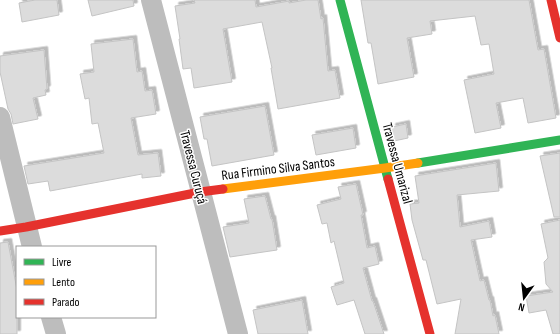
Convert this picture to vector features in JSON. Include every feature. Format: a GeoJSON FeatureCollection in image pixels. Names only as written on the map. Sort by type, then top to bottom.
{"type":"FeatureCollection","features":[{"type":"Feature","properties":{"kind":"street","name":"Travessa Curuçá"},"geometry":{"type":"LineString","coordinates":[[151,0],[238,334]]}},
{"type":"Feature","properties":{"kind":"street","name":"Travessa Umarizal"},"geometry":{"type":"LineString","coordinates":[[340,0],[430,334]]}},
{"type":"Feature","properties":{"kind":"street"},"geometry":{"type":"LineString","coordinates":[[551,0],[560,38]]}},
{"type":"Feature","properties":{"kind":"street"},"geometry":{"type":"LineString","coordinates":[[0,117],[32,246]]}},
{"type":"Feature","properties":{"kind":"street","name":"Rua Firmino Silva Santos"},"geometry":{"type":"LineString","coordinates":[[0,231],[200,192],[385,168],[560,140]]}},
{"type":"Feature","properties":{"kind":"street"},"geometry":{"type":"LineString","coordinates":[[51,318],[56,334]]}},
{"type":"Feature","properties":{"kind":"building"},"geometry":{"type":"Polygon","coordinates":[[[35,0],[57,0],[59,15],[22,22],[19,3],[35,0]]]}},
{"type":"Feature","properties":{"kind":"building"},"geometry":{"type":"Polygon","coordinates":[[[88,0],[133,0],[134,6],[92,16],[88,0]]]}},
{"type":"Feature","properties":{"kind":"building"},"geometry":{"type":"Polygon","coordinates":[[[194,0],[255,0],[256,7],[289,1],[289,3],[306,0],[318,0],[321,19],[323,18],[328,71],[335,70],[340,98],[278,109],[272,68],[262,22],[223,29],[232,82],[194,88],[191,68],[183,69],[175,6],[195,3],[194,0]]]}},
{"type":"Feature","properties":{"kind":"building"},"geometry":{"type":"Polygon","coordinates":[[[361,0],[529,0],[538,50],[544,49],[556,118],[528,123],[523,98],[496,103],[501,128],[475,133],[464,80],[494,74],[489,44],[481,45],[475,16],[430,21],[432,34],[407,38],[414,77],[378,84],[371,43],[368,43],[361,0]]]}},
{"type":"Feature","properties":{"kind":"building"},"geometry":{"type":"Polygon","coordinates":[[[133,39],[137,72],[142,71],[145,91],[152,90],[156,114],[131,118],[138,155],[158,153],[161,176],[142,178],[142,174],[50,191],[48,181],[28,184],[24,166],[104,153],[98,123],[92,124],[89,98],[85,99],[80,74],[94,72],[91,44],[133,39]]]}},
{"type":"Feature","properties":{"kind":"building"},"geometry":{"type":"Polygon","coordinates":[[[44,50],[47,89],[45,90],[46,95],[33,98],[38,119],[13,124],[11,114],[8,109],[0,72],[0,56],[44,50]]]}},
{"type":"Feature","properties":{"kind":"building"},"geometry":{"type":"Polygon","coordinates":[[[265,106],[274,155],[212,166],[207,139],[204,139],[200,117],[265,106]]]}},
{"type":"Feature","properties":{"kind":"building"},"geometry":{"type":"Polygon","coordinates":[[[406,124],[408,138],[394,141],[392,127],[406,124]]]}},
{"type":"Feature","properties":{"kind":"building"},"geometry":{"type":"Polygon","coordinates":[[[353,128],[356,148],[316,155],[312,135],[353,128]]]}},
{"type":"Feature","properties":{"kind":"building"},"geometry":{"type":"Polygon","coordinates":[[[560,153],[560,217],[554,217],[540,156],[560,153]]]}},
{"type":"Feature","properties":{"kind":"building"},"geometry":{"type":"Polygon","coordinates":[[[496,163],[499,191],[457,195],[460,227],[489,221],[492,237],[471,240],[480,281],[484,280],[493,316],[495,315],[499,334],[455,334],[461,299],[437,304],[426,260],[423,260],[412,220],[410,204],[419,203],[415,176],[496,163]]]}},
{"type":"Feature","properties":{"kind":"building"},"geometry":{"type":"Polygon","coordinates":[[[356,184],[363,215],[361,215],[367,248],[375,246],[379,264],[363,268],[372,301],[384,334],[365,334],[354,300],[337,305],[331,287],[344,283],[334,241],[331,243],[327,223],[322,224],[317,205],[341,199],[338,187],[356,184]]]}},
{"type":"Feature","properties":{"kind":"building"},"geometry":{"type":"Polygon","coordinates":[[[265,196],[272,219],[277,250],[230,257],[223,227],[249,223],[244,199],[265,196]]]}},
{"type":"Feature","properties":{"kind":"building"},"geometry":{"type":"Polygon","coordinates":[[[560,220],[560,334],[553,334],[546,310],[529,313],[526,296],[553,292],[546,284],[544,262],[548,258],[541,224],[560,220]]]}},
{"type":"Feature","properties":{"kind":"building"},"geometry":{"type":"Polygon","coordinates":[[[8,242],[16,285],[17,334],[0,334],[0,243],[8,242]]]}},
{"type":"Feature","properties":{"kind":"building"},"geometry":{"type":"Polygon","coordinates":[[[302,300],[308,334],[258,334],[253,310],[302,300]]]}},
{"type":"Feature","properties":{"kind":"traffic: fast"},"geometry":{"type":"LineString","coordinates":[[340,0],[388,179]]}},
{"type":"Feature","properties":{"kind":"traffic: fast"},"geometry":{"type":"LineString","coordinates":[[418,163],[560,140]]}},
{"type":"Feature","properties":{"kind":"traffic: slow"},"geometry":{"type":"LineString","coordinates":[[223,189],[418,163]]}},
{"type":"Feature","properties":{"kind":"traffic: jam"},"geometry":{"type":"LineString","coordinates":[[551,0],[560,38]]}},
{"type":"Feature","properties":{"kind":"traffic: jam"},"geometry":{"type":"LineString","coordinates":[[388,179],[430,334]]}},
{"type":"Feature","properties":{"kind":"traffic: jam"},"geometry":{"type":"LineString","coordinates":[[0,231],[200,192],[223,189]]}}]}
